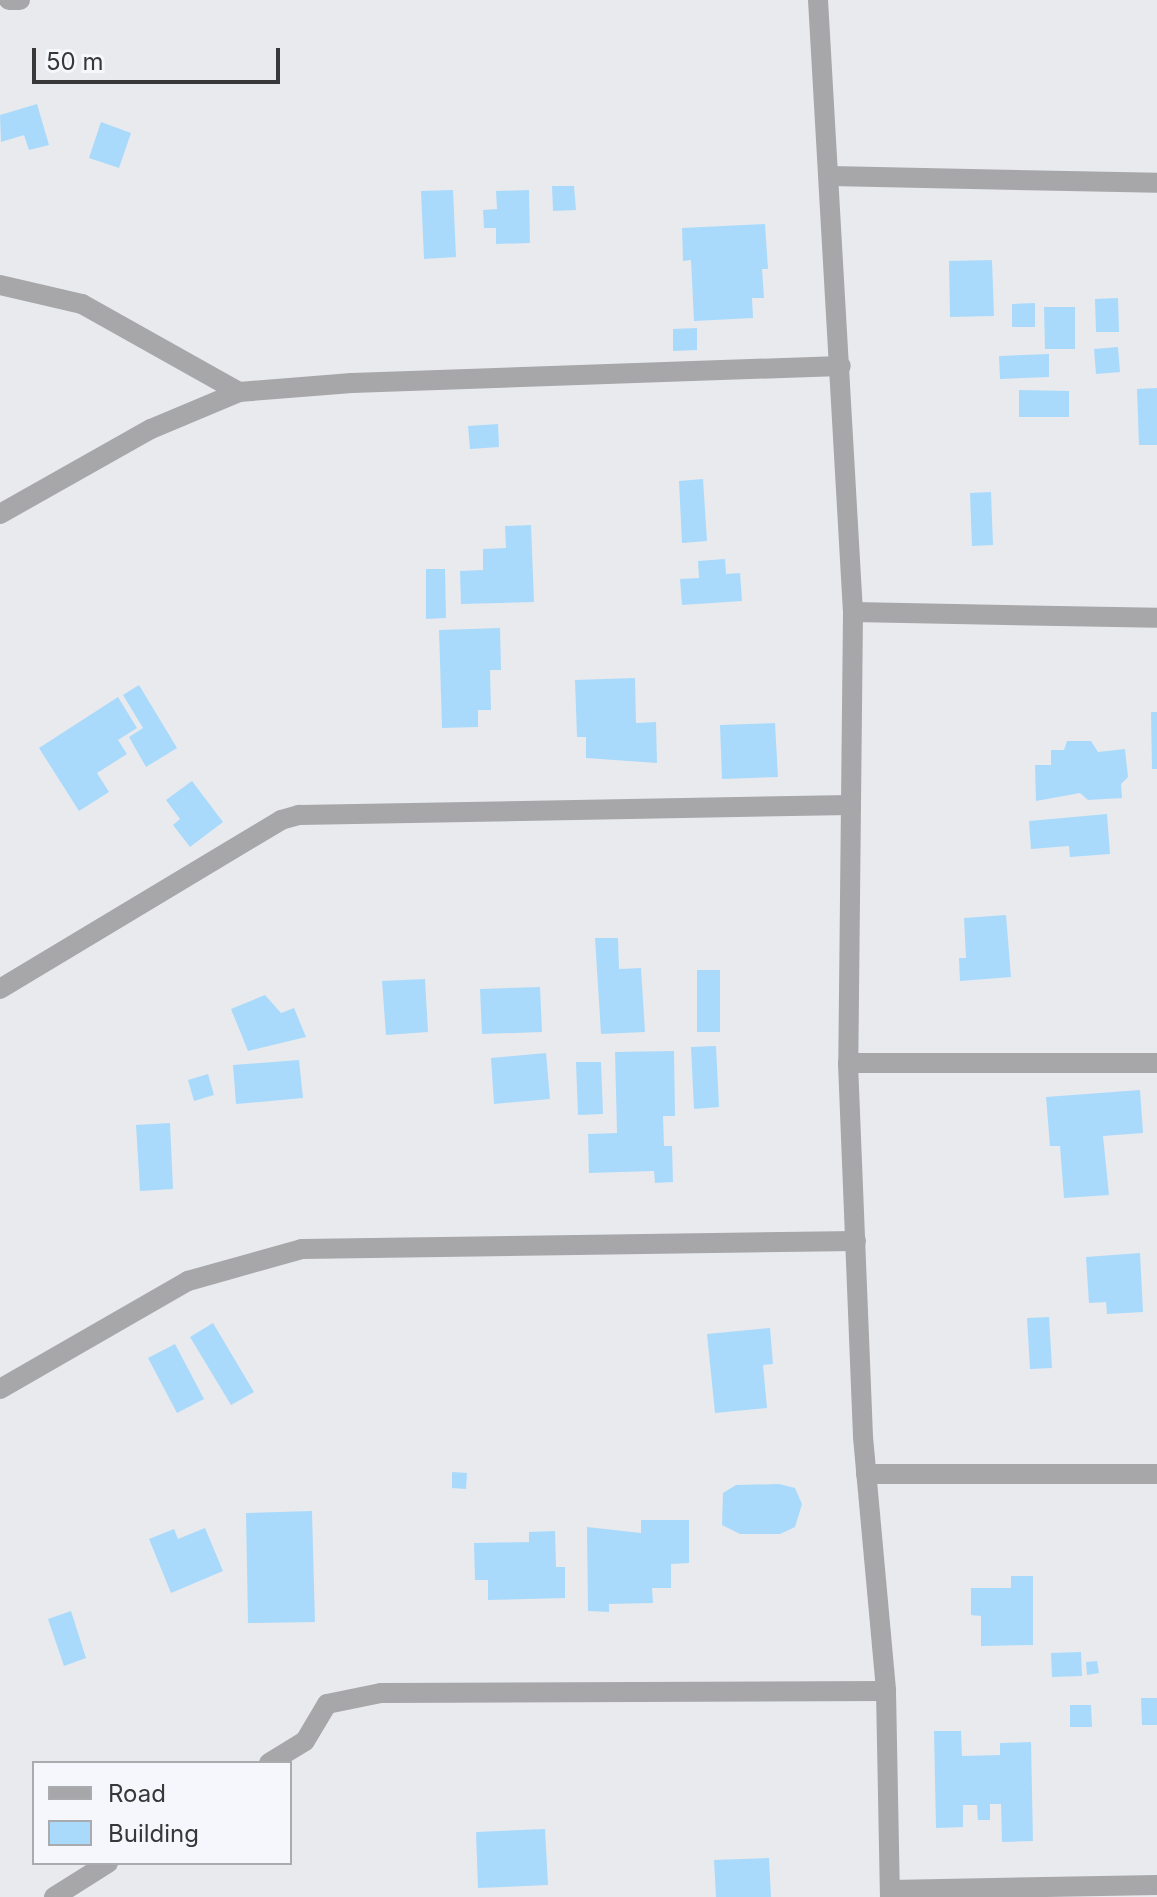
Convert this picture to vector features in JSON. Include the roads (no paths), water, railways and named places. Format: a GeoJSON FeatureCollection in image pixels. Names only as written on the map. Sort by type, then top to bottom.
{"type":"FeatureCollection","features":[{"type":"Feature","properties":{"kind":"street"},"geometry":{"type":"LineString","coordinates":[[9,0],[20,0]]}},
{"type":"Feature","properties":{"kind":"street"},"geometry":{"type":"LineString","coordinates":[[818,0],[853,612],[848,1063],[866,1474],[886,1691],[890,1893],[1157,1885]]}},
{"type":"Feature","properties":{"kind":"street"},"geometry":{"type":"LineString","coordinates":[[830,176],[1157,183]]}},
{"type":"Feature","properties":{"kind":"street"},"geometry":{"type":"LineString","coordinates":[[0,285],[82,304],[239,392]]}},
{"type":"Feature","properties":{"kind":"street"},"geometry":{"type":"LineString","coordinates":[[0,514],[151,429],[239,392],[352,383],[841,366]]}},
{"type":"Feature","properties":{"kind":"street"},"geometry":{"type":"LineString","coordinates":[[853,612],[1157,618]]}},
{"type":"Feature","properties":{"kind":"street"},"geometry":{"type":"LineString","coordinates":[[0,989],[281,820],[299,815],[850,805]]}},
{"type":"Feature","properties":{"kind":"street"},"geometry":{"type":"LineString","coordinates":[[848,1063],[1157,1063]]}},
{"type":"Feature","properties":{"kind":"street"},"geometry":{"type":"LineString","coordinates":[[0,1389],[188,1281],[302,1249],[856,1241]]}},
{"type":"Feature","properties":{"kind":"street"},"geometry":{"type":"LineString","coordinates":[[866,1474],[1157,1474]]}},
{"type":"Feature","properties":{"kind":"street"},"geometry":{"type":"LineString","coordinates":[[272,1761],[305,1741],[327,1704],[381,1693],[886,1691]]}},
{"type":"Feature","properties":{"kind":"street"},"geometry":{"type":"LineString","coordinates":[[54,1897],[105,1865]]}}]}
